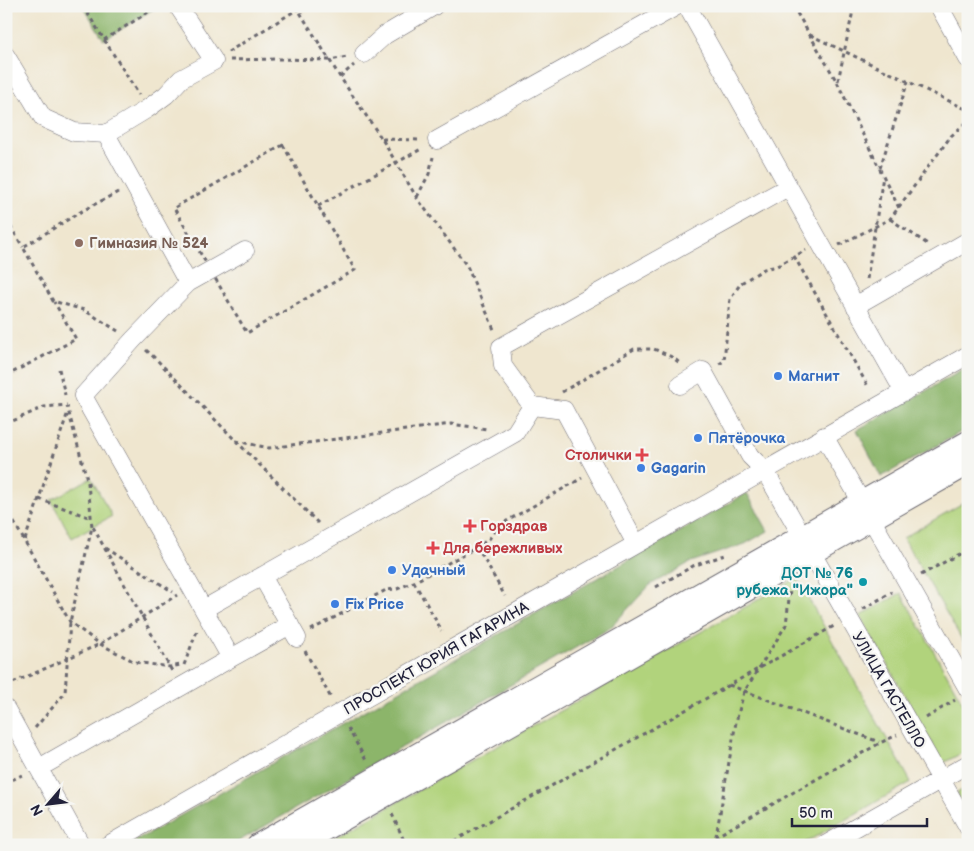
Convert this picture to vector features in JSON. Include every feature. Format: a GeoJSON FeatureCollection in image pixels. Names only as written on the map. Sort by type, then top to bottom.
{"type":"FeatureCollection","features":[{"type":"Feature","properties":{"kind":"main road"},"geometry":{"type":"LineString","coordinates":[[258,845],[866,510],[968,442]]}},
{"type":"Feature","properties":{"kind":"main road"},"geometry":{"type":"LineString","coordinates":[[866,510],[968,464]]}},
{"type":"Feature","properties":{"kind":"main road"},"geometry":{"type":"LineString","coordinates":[[298,845],[806,544]]}},
{"type":"Feature","properties":{"kind":"street"},"geometry":{"type":"LineString","coordinates":[[6,56],[43,118],[74,132],[106,134],[147,109],[166,95],[181,79],[214,61],[178,6]]}},
{"type":"Feature","properties":{"kind":"street"},"geometry":{"type":"LineString","coordinates":[[364,54],[386,35],[434,6]]}},
{"type":"Feature","properties":{"kind":"street"},"geometry":{"type":"LineString","coordinates":[[437,140],[677,6]]}},
{"type":"Feature","properties":{"kind":"street"},"geometry":{"type":"LineString","coordinates":[[686,6],[822,247],[860,304],[904,392]]}},
{"type":"Feature","properties":{"kind":"street"},"geometry":{"type":"LineString","coordinates":[[939,6],[968,59]]}},
{"type":"Feature","properties":{"kind":"street"},"geometry":{"type":"LineString","coordinates":[[106,134],[188,284]]}},
{"type":"Feature","properties":{"kind":"street"},"geometry":{"type":"LineString","coordinates":[[636,544],[564,410],[532,406],[503,366],[501,347],[788,187]]}},
{"type":"Feature","properties":{"kind":"street"},"geometry":{"type":"LineString","coordinates":[[860,304],[968,241]]}},
{"type":"Feature","properties":{"kind":"street"},"geometry":{"type":"LineString","coordinates":[[232,658],[204,609],[184,591],[83,396],[133,340],[188,284],[245,250]]}},
{"type":"Feature","properties":{"kind":"street","name":"ПРОСПЕКТ ЮРИЯ ГАГАРИНА"},"geometry":{"type":"LineString","coordinates":[[108,845],[824,436],[968,356]]}},
{"type":"Feature","properties":{"kind":"street"},"geometry":{"type":"LineString","coordinates":[[680,385],[700,374],[750,456],[764,471],[806,544]]}},
{"type":"Feature","properties":{"kind":"street"},"geometry":{"type":"LineString","coordinates":[[204,609],[516,434],[532,406]]}},
{"type":"Feature","properties":{"kind":"street"},"geometry":{"type":"LineString","coordinates":[[824,436],[964,693]]}},
{"type":"Feature","properties":{"kind":"street","name":"УЛИЦА ГАСТЕЛЛО"},"geometry":{"type":"LineString","coordinates":[[806,544],[968,827]]}},
{"type":"Feature","properties":{"kind":"street"},"geometry":{"type":"LineString","coordinates":[[38,768],[179,684],[294,631],[262,576]]}},
{"type":"Feature","properties":{"kind":"street"},"geometry":{"type":"LineString","coordinates":[[6,709],[81,845]]}},
{"type":"Feature","properties":{"kind":"street"},"geometry":{"type":"LineString","coordinates":[[825,845],[968,764]]}},
{"type":"Feature","properties":{"kind":"path"},"geometry":{"type":"LineString","coordinates":[[83,6],[147,109]]}},
{"type":"Feature","properties":{"kind":"path"},"geometry":{"type":"LineString","coordinates":[[104,40],[158,6]]}},
{"type":"Feature","properties":{"kind":"path"},"geometry":{"type":"LineString","coordinates":[[793,6],[837,82],[899,208]]}},
{"type":"Feature","properties":{"kind":"path"},"geometry":{"type":"LineString","coordinates":[[837,82],[854,6]]}},
{"type":"Feature","properties":{"kind":"path"},"geometry":{"type":"LineString","coordinates":[[214,61],[297,7],[329,60],[382,139],[417,198],[467,266],[501,347]]}},
{"type":"Feature","properties":{"kind":"path"},"geometry":{"type":"LineString","coordinates":[[810,34],[968,110]]}},
{"type":"Feature","properties":{"kind":"path"},"geometry":{"type":"LineString","coordinates":[[214,61],[329,60]]}},
{"type":"Feature","properties":{"kind":"path"},"geometry":{"type":"LineString","coordinates":[[880,168],[908,82]]}},
{"type":"Feature","properties":{"kind":"path"},"geometry":{"type":"LineString","coordinates":[[532,406],[562,392],[634,349],[654,349],[672,357],[700,374],[724,361],[730,299],[741,283],[764,269],[777,266],[794,256],[874,227],[890,219],[951,136],[968,121]]}},
{"type":"Feature","properties":{"kind":"path"},"geometry":{"type":"LineString","coordinates":[[382,139],[437,140]]}},
{"type":"Feature","properties":{"kind":"path"},"geometry":{"type":"LineString","coordinates":[[318,206],[437,140]]}},
{"type":"Feature","properties":{"kind":"path"},"geometry":{"type":"LineString","coordinates":[[417,198],[430,174],[437,140]]}},
{"type":"Feature","properties":{"kind":"path"},"geometry":{"type":"LineString","coordinates":[[283,145],[318,206],[355,270],[246,333],[174,208],[283,145]]}},
{"type":"Feature","properties":{"kind":"path"},"geometry":{"type":"LineString","coordinates":[[860,304],[883,175]]}},
{"type":"Feature","properties":{"kind":"path"},"geometry":{"type":"LineString","coordinates":[[23,247],[82,210],[134,183]]}},
{"type":"Feature","properties":{"kind":"path"},"geometry":{"type":"LineString","coordinates":[[6,219],[76,339],[6,376]]}},
{"type":"Feature","properties":{"kind":"path"},"geometry":{"type":"LineString","coordinates":[[890,219],[943,255]]}},
{"type":"Feature","properties":{"kind":"path"},"geometry":{"type":"LineString","coordinates":[[794,256],[870,388]]}},
{"type":"Feature","properties":{"kind":"path"},"geometry":{"type":"LineString","coordinates":[[53,301],[84,310],[133,340],[156,359],[332,537]]}},
{"type":"Feature","properties":{"kind":"path"},"geometry":{"type":"LineString","coordinates":[[24,741],[65,692],[70,622],[92,527],[88,482],[59,369]]}},
{"type":"Feature","properties":{"kind":"path"},"geometry":{"type":"LineString","coordinates":[[25,540],[68,410],[74,401],[83,396]]}},
{"type":"Feature","properties":{"kind":"path"},"geometry":{"type":"LineString","coordinates":[[6,424],[44,407],[67,405]]}},
{"type":"Feature","properties":{"kind":"path"},"geometry":{"type":"LineString","coordinates":[[236,441],[269,448],[450,424],[516,434]]}},
{"type":"Feature","properties":{"kind":"path"},"geometry":{"type":"LineString","coordinates":[[330,695],[294,631],[386,590],[397,589],[414,582],[477,547],[489,539],[500,525],[596,471]]}},
{"type":"Feature","properties":{"kind":"path"},"geometry":{"type":"LineString","coordinates":[[39,499],[92,518]]}},
{"type":"Feature","properties":{"kind":"path"},"geometry":{"type":"LineString","coordinates":[[6,508],[70,622],[100,644],[135,662],[170,667],[193,664]]}},
{"type":"Feature","properties":{"kind":"path"},"geometry":{"type":"LineString","coordinates":[[92,527],[179,684]]}},
{"type":"Feature","properties":{"kind":"path"},"geometry":{"type":"LineString","coordinates":[[477,547],[505,596]]}},
{"type":"Feature","properties":{"kind":"path"},"geometry":{"type":"LineString","coordinates":[[6,686],[100,644],[184,591],[104,548]]}},
{"type":"Feature","properties":{"kind":"path"},"geometry":{"type":"LineString","coordinates":[[920,575],[968,549]]}},
{"type":"Feature","properties":{"kind":"path"},"geometry":{"type":"LineString","coordinates":[[656,587],[693,566],[729,553]]}},
{"type":"Feature","properties":{"kind":"path"},"geometry":{"type":"LineString","coordinates":[[414,582],[442,631]]}},
{"type":"Feature","properties":{"kind":"path"},"geometry":{"type":"LineString","coordinates":[[716,845],[736,722],[744,692],[786,626],[790,590]]}},
{"type":"Feature","properties":{"kind":"path"},"geometry":{"type":"LineString","coordinates":[[862,609],[894,591]]}},
{"type":"Feature","properties":{"kind":"path"},"geometry":{"type":"LineString","coordinates":[[179,684],[204,609]]}},
{"type":"Feature","properties":{"kind":"path"},"geometry":{"type":"LineString","coordinates":[[447,845],[832,626]]}},
{"type":"Feature","properties":{"kind":"path"},"geometry":{"type":"LineString","coordinates":[[729,685],[880,743]]}},
{"type":"Feature","properties":{"kind":"path"},"geometry":{"type":"LineString","coordinates":[[925,718],[964,693]]}},
{"type":"Feature","properties":{"kind":"path"},"geometry":{"type":"LineString","coordinates":[[346,725],[369,766]]}},
{"type":"Feature","properties":{"kind":"path"},"geometry":{"type":"LineString","coordinates":[[701,845],[894,736]]}},
{"type":"Feature","properties":{"kind":"path"},"geometry":{"type":"LineString","coordinates":[[391,812],[406,845]]}},
{"type":"Feature","properties":{"kind":"green space"},"geometry":{"type":"Polygon","coordinates":[[[83,6],[158,6],[104,40],[83,6]]]}},
{"type":"Feature","properties":{"kind":"green space"},"geometry":{"type":"Polygon","coordinates":[[[968,367],[968,428],[881,477],[857,430],[968,367]]]}},
{"type":"Feature","properties":{"kind":"green space"},"geometry":{"type":"Polygon","coordinates":[[[91,478],[112,516],[72,538],[51,500],[91,478]]]}},
{"type":"Feature","properties":{"kind":"green space"},"geometry":{"type":"Polygon","coordinates":[[[747,493],[768,531],[745,544],[691,562],[650,585],[610,628],[232,845],[129,845],[747,493]]]}},
{"type":"Feature","properties":{"kind":"green space"},"geometry":{"type":"Polygon","coordinates":[[[968,500],[968,650],[903,538],[968,500]]]}},
{"type":"Feature","properties":{"kind":"green space"},"geometry":{"type":"Polygon","coordinates":[[[797,578],[911,782],[801,845],[321,845],[797,578]]]}},
{"type":"Feature","properties":{"kind":"green space"},"geometry":{"type":"Polygon","coordinates":[[[901,593],[968,712],[968,750],[943,763],[860,616],[901,593]]]}},
{"type":"Feature","properties":{"kind":"green space"},"geometry":{"type":"Polygon","coordinates":[[[968,787],[968,812],[957,793],[968,787]]]}},
{"type":"Feature","properties":{"kind":"place","name":"Гимназия № 524"},"geometry":{"type":"Point","coordinates":[79,243]}},
{"type":"Feature","properties":{"kind":"place","name":"Магнит"},"geometry":{"type":"Point","coordinates":[778,376]}},
{"type":"Feature","properties":{"kind":"place","name":"Пятёрочка"},"geometry":{"type":"Point","coordinates":[698,438]}},
{"type":"Feature","properties":{"kind":"place","name":"Столички"},"geometry":{"type":"Point","coordinates":[642,455]}},
{"type":"Feature","properties":{"kind":"place","name":"Gagarin"},"geometry":{"type":"Point","coordinates":[641,468]}},
{"type":"Feature","properties":{"kind":"place","name":"Горздрав"},"geometry":{"type":"Point","coordinates":[470,526]}},
{"type":"Feature","properties":{"kind":"place","name":"Для бережливых"},"geometry":{"type":"Point","coordinates":[433,548]}},
{"type":"Feature","properties":{"kind":"place","name":"Удачный"},"geometry":{"type":"Point","coordinates":[392,570]}},
{"type":"Feature","properties":{"kind":"place","name":"ДОТ № 76 рубежа \"Ижора\""},"geometry":{"type":"Point","coordinates":[863,582]}},
{"type":"Feature","properties":{"kind":"place","name":"Fix Price"},"geometry":{"type":"Point","coordinates":[335,604]}}]}
